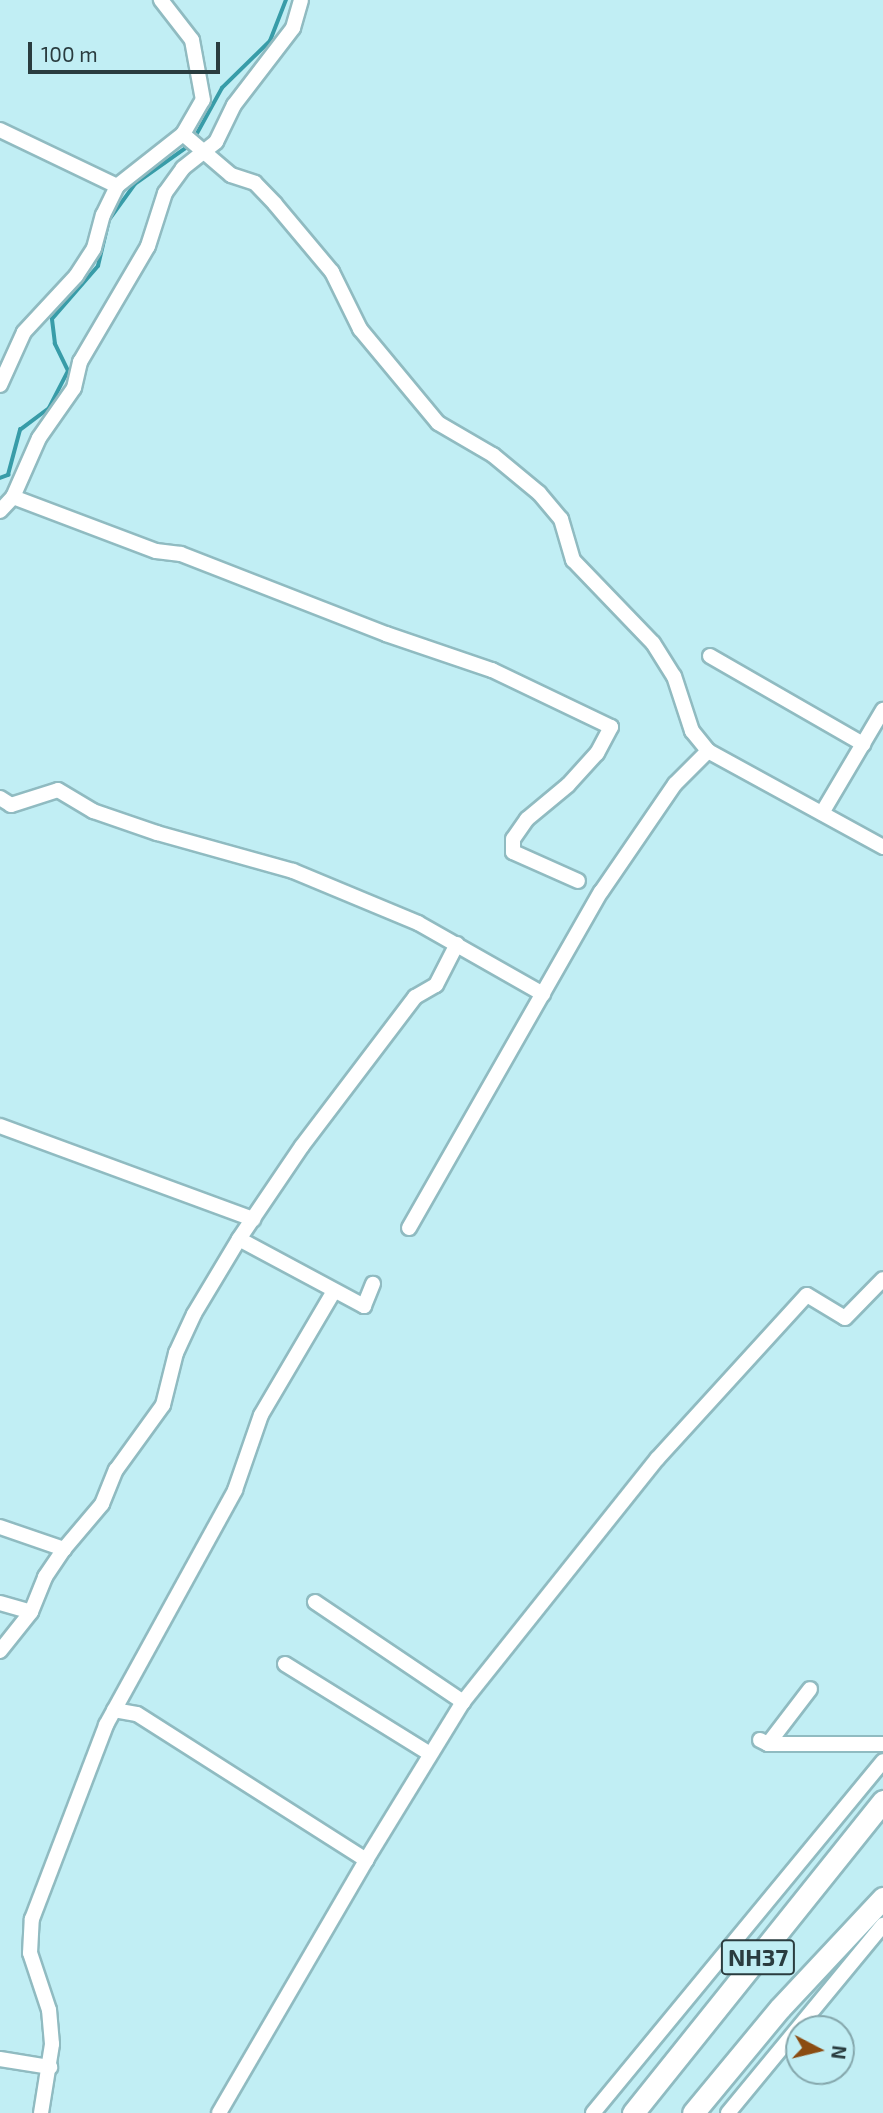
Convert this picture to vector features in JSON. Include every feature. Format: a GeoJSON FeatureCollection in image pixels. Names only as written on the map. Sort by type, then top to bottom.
{"type":"FeatureCollection","features":[{"type":"Feature","properties":{"kind":"highway","name":"NH37"},"geometry":{"type":"LineString","coordinates":[[633,2113],[883,1801]]}},
{"type":"Feature","properties":{"kind":"highway","name":"NH37"},"geometry":{"type":"LineString","coordinates":[[693,2113],[780,2008],[883,1898]]}},
{"type":"Feature","properties":{"kind":"street"},"geometry":{"type":"LineString","coordinates":[[0,511],[12,497],[39,438],[74,388],[80,362],[148,246],[165,194],[183,168],[194,143],[203,100],[192,40],[161,0]]}},
{"type":"Feature","properties":{"kind":"street"},"geometry":{"type":"LineString","coordinates":[[0,385],[24,332],[76,276],[94,248],[103,215],[117,186],[194,143],[216,142],[234,105],[293,28],[300,0]]}},
{"type":"Feature","properties":{"kind":"street"},"geometry":{"type":"LineString","coordinates":[[0,130],[117,186]]}},
{"type":"Feature","properties":{"kind":"street"},"geometry":{"type":"LineString","coordinates":[[194,143],[231,175],[255,183],[275,204],[331,272],[360,329],[438,423],[493,455],[538,494],[561,519],[573,560],[660,654],[674,676],[692,731],[708,751],[733,768],[883,847]]}},
{"type":"Feature","properties":{"kind":"street"},"geometry":{"type":"LineString","coordinates":[[12,497],[156,551],[181,554],[386,634],[492,670],[611,727],[597,753],[568,785],[527,819],[513,839],[513,852],[578,881]]}},
{"type":"Feature","properties":{"kind":"street"},"geometry":{"type":"LineString","coordinates":[[710,656],[863,744]]}},
{"type":"Feature","properties":{"kind":"street"},"geometry":{"type":"LineString","coordinates":[[822,813],[883,710]]}},
{"type":"Feature","properties":{"kind":"street"},"geometry":{"type":"LineString","coordinates":[[409,1228],[601,892],[675,784],[708,751]]}},
{"type":"Feature","properties":{"kind":"street"},"geometry":{"type":"LineString","coordinates":[[0,798],[11,804],[58,790],[93,811],[157,833],[293,871],[418,923],[543,994]]}},
{"type":"Feature","properties":{"kind":"street"},"geometry":{"type":"LineString","coordinates":[[0,1651],[31,1612],[45,1577],[64,1549],[102,1504],[116,1469],[163,1405],[176,1353],[194,1314],[239,1239],[302,1146],[415,997],[436,985],[457,944]]}},
{"type":"Feature","properties":{"kind":"street"},"geometry":{"type":"LineString","coordinates":[[0,1126],[253,1219]]}},
{"type":"Feature","properties":{"kind":"street"},"geometry":{"type":"LineString","coordinates":[[239,1239],[364,1306],[373,1284]]}},
{"type":"Feature","properties":{"kind":"street"},"geometry":{"type":"LineString","coordinates":[[219,2113],[366,1860],[463,1702],[657,1459],[807,1295],[845,1318],[883,1279]]}},
{"type":"Feature","properties":{"kind":"street"},"geometry":{"type":"LineString","coordinates":[[41,2113],[50,2067],[48,2010],[30,1953],[32,1919],[114,1710],[236,1490],[261,1415],[334,1291]]}},
{"type":"Feature","properties":{"kind":"street"},"geometry":{"type":"LineString","coordinates":[[0,1527],[64,1549]]}},
{"type":"Feature","properties":{"kind":"street"},"geometry":{"type":"LineString","coordinates":[[315,1602],[463,1702]]}},
{"type":"Feature","properties":{"kind":"street"},"geometry":{"type":"LineString","coordinates":[[0,1604],[31,1612]]}},
{"type":"Feature","properties":{"kind":"street"},"geometry":{"type":"LineString","coordinates":[[285,1664],[430,1754]]}},
{"type":"Feature","properties":{"kind":"street"},"geometry":{"type":"LineString","coordinates":[[810,1689],[764,1742],[883,1744]]}},
{"type":"Feature","properties":{"kind":"street"},"geometry":{"type":"LineString","coordinates":[[114,1710],[137,1714],[366,1860]]}},
{"type":"Feature","properties":{"kind":"street"},"geometry":{"type":"LineString","coordinates":[[593,2113],[883,1761]]}},
{"type":"Feature","properties":{"kind":"street"},"geometry":{"type":"LineString","coordinates":[[728,2113],[883,1925]]}},
{"type":"Feature","properties":{"kind":"street"},"geometry":{"type":"LineString","coordinates":[[0,2059],[50,2067]]}},
{"type":"Feature","properties":{"kind":"waterway"},"geometry":{"type":"LineString","coordinates":[[194,139],[222,88],[270,41],[286,0]]}},
{"type":"Feature","properties":{"kind":"waterway"},"geometry":{"type":"LineString","coordinates":[[0,478],[8,475],[20,430],[49,408],[68,371],[55,344],[52,319],[98,266],[109,220],[135,184],[190,145]]}}]}
